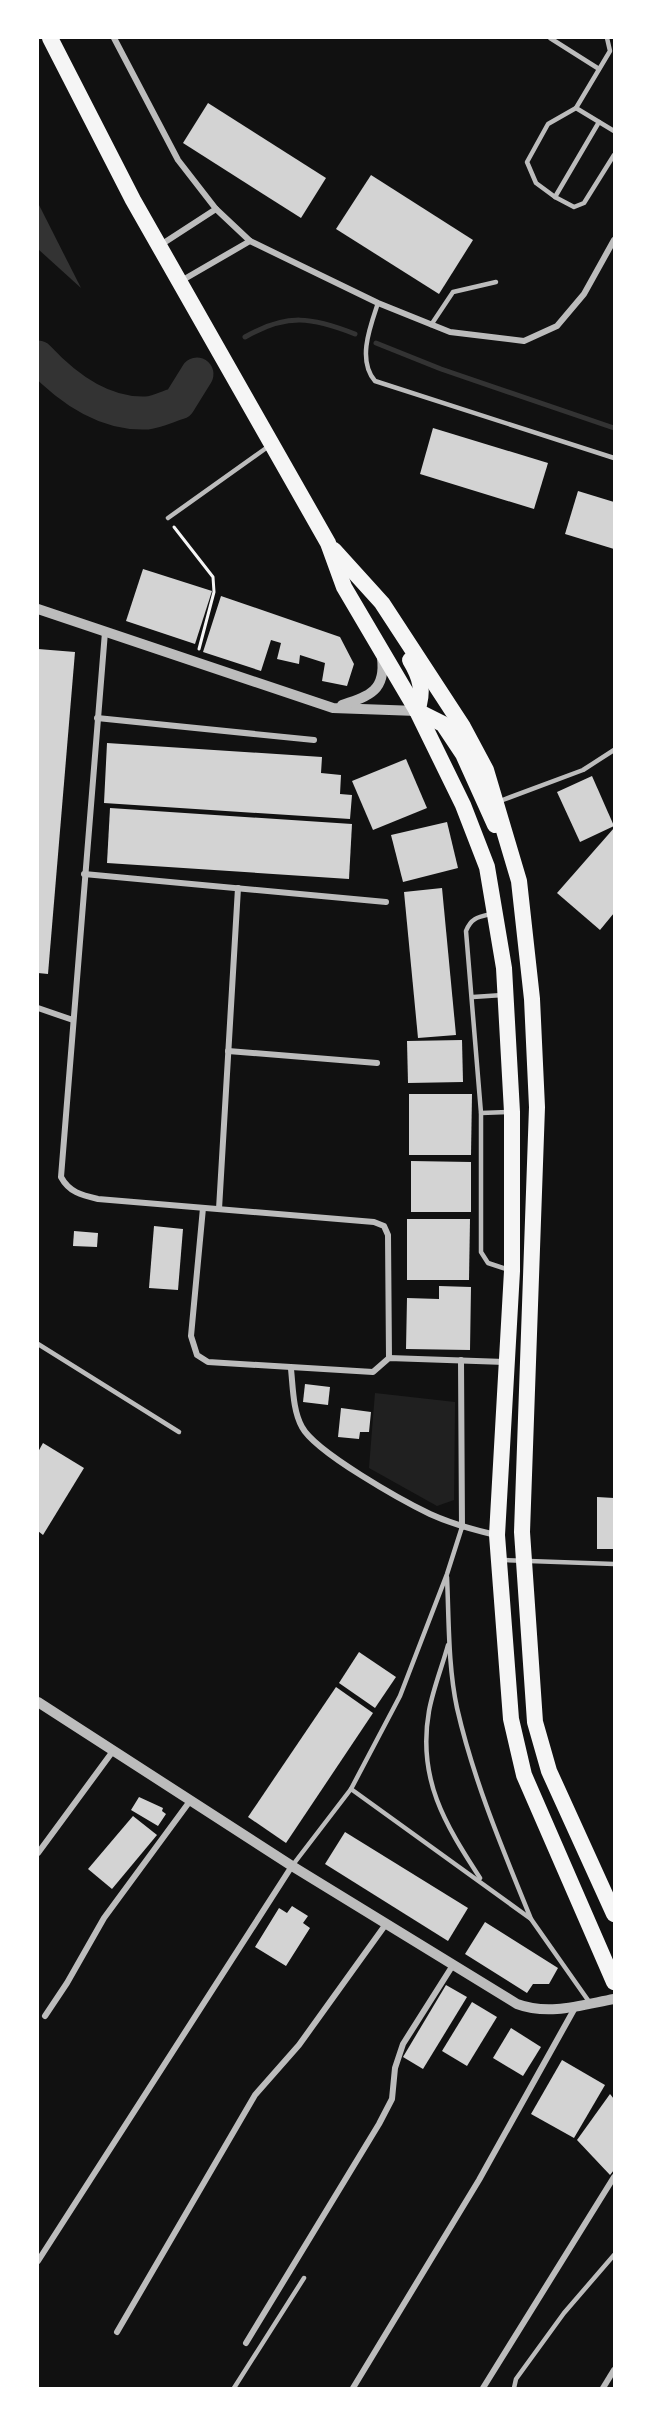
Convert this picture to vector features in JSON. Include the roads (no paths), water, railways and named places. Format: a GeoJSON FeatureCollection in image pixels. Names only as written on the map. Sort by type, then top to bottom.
{"type":"FeatureCollection","features":[{"type":"Feature","properties":{"kind":"highway"},"geometry":{"type":"LineString","coordinates":[[50,38],[94,129],[328,543],[344,587],[417,711],[479,842],[487,867],[505,995],[512,1112],[512,1271],[497,1535],[497,1560],[511,1719],[524,1775],[615,1982]]}},
{"type":"Feature","properties":{"kind":"highway"},"geometry":{"type":"LineString","coordinates":[[328,543],[382,603],[463,727],[486,770],[519,881],[532,999],[537,1107],[522,1561],[535,1722],[549,1771],[615,1914]]}},
{"type":"Feature","properties":{"kind":"highway"},"geometry":{"type":"LineString","coordinates":[[382,603],[386,618],[419,675],[423,695],[417,711]]}},
{"type":"Feature","properties":{"kind":"highway"},"geometry":{"type":"LineString","coordinates":[[417,711],[443,724],[463,754],[519,881]]}},
{"type":"Feature","properties":{"kind":"street"},"geometry":{"type":"LineString","coordinates":[[114,38],[178,160],[216,209],[250,241],[378,303],[431,325],[450,332],[524,341],[549,330],[557,326],[584,294],[615,240]]}},
{"type":"Feature","properties":{"kind":"street"},"geometry":{"type":"LineString","coordinates":[[159,246],[216,209]]}},
{"type":"Feature","properties":{"kind":"street"},"geometry":{"type":"LineString","coordinates":[[179,283],[250,241]]}},
{"type":"Feature","properties":{"kind":"street"},"geometry":{"type":"LineString","coordinates":[[38,609],[333,708],[417,711]]}},
{"type":"Feature","properties":{"kind":"street"},"geometry":{"type":"LineString","coordinates":[[105,632],[61,1177],[67,1188],[80,1195],[98,1199],[374,1222],[384,1226],[388,1235],[389,1358]]}},
{"type":"Feature","properties":{"kind":"street"},"geometry":{"type":"LineString","coordinates":[[333,708],[364,698],[376,690],[384,675],[380,647]]}},
{"type":"Feature","properties":{"kind":"street"},"geometry":{"type":"LineString","coordinates":[[97,718],[314,740]]}},
{"type":"Feature","properties":{"kind":"street"},"geometry":{"type":"LineString","coordinates":[[84,874],[386,902]]}},
{"type":"Feature","properties":{"kind":"street"},"geometry":{"type":"LineString","coordinates":[[219,1209],[238,888]]}},
{"type":"Feature","properties":{"kind":"street"},"geometry":{"type":"LineString","coordinates":[[38,1008],[73,1020]]}},
{"type":"Feature","properties":{"kind":"street"},"geometry":{"type":"LineString","coordinates":[[228,1051],[377,1063]]}},
{"type":"Feature","properties":{"kind":"street"},"geometry":{"type":"LineString","coordinates":[[203,1208],[191,1336],[197,1355],[208,1362],[220,1365],[373,1372],[389,1358],[506,1362]]}},
{"type":"Feature","properties":{"kind":"street"},"geometry":{"type":"LineString","coordinates":[[461,1360],[462,1527]]}},
{"type":"Feature","properties":{"kind":"street"},"geometry":{"type":"LineString","coordinates":[[291,1369],[293,1398],[301,1426],[322,1450],[430,1514],[462,1527],[497,1535]]}},
{"type":"Feature","properties":{"kind":"street"},"geometry":{"type":"LineString","coordinates":[[38,1702],[292,1866],[517,2004],[533,2010],[547,2011],[615,1999]]}},
{"type":"Feature","properties":{"kind":"street"},"geometry":{"type":"LineString","coordinates":[[38,1853],[113,1751]]}},
{"type":"Feature","properties":{"kind":"street"},"geometry":{"type":"LineString","coordinates":[[45,2016],[68,1983],[104,1918],[190,1801]]}},
{"type":"Feature","properties":{"kind":"street"},"geometry":{"type":"LineString","coordinates":[[38,2261],[292,1866]]}},
{"type":"Feature","properties":{"kind":"street"},"geometry":{"type":"LineString","coordinates":[[117,2332],[255,2095],[299,2044],[386,1924]]}},
{"type":"Feature","properties":{"kind":"street"},"geometry":{"type":"LineString","coordinates":[[246,2343],[380,2124],[392,2099],[395,2068],[403,2044],[453,1965]]}},
{"type":"Feature","properties":{"kind":"street"},"geometry":{"type":"LineString","coordinates":[[353,2388],[479,2181],[576,2006]]}},
{"type":"Feature","properties":{"kind":"street"},"geometry":{"type":"LineString","coordinates":[[483,2388],[615,2177]]}},
{"type":"Feature","properties":{"kind":"street"},"geometry":{"type":"LineString","coordinates":[[603,2388],[615,2370]]}},
{"type":"Feature","properties":{"kind":"lane"},"geometry":{"type":"LineString","coordinates":[[550,38],[599,69]]}},
{"type":"Feature","properties":{"kind":"lane"},"geometry":{"type":"LineString","coordinates":[[607,38],[610,51],[576,108],[548,124],[527,162],[536,183],[574,207],[584,202],[615,155]]}},
{"type":"Feature","properties":{"kind":"lane"},"geometry":{"type":"LineString","coordinates":[[576,108],[615,131]]}},
{"type":"Feature","properties":{"kind":"lane"},"geometry":{"type":"LineString","coordinates":[[555,196],[599,122]]}},
{"type":"Feature","properties":{"kind":"lane"},"geometry":{"type":"LineString","coordinates":[[431,325],[453,292],[496,282]]}},
{"type":"Feature","properties":{"kind":"lane"},"geometry":{"type":"LineString","coordinates":[[378,303],[368,333],[366,360],[367,372],[375,381],[615,458]]}},
{"type":"Feature","properties":{"kind":"lane"},"geometry":{"type":"LineString","coordinates":[[168,518],[271,444]]}},
{"type":"Feature","properties":{"kind":"lane"},"geometry":{"type":"LineString","coordinates":[[497,802],[583,770],[615,750]]}},
{"type":"Feature","properties":{"kind":"lane"},"geometry":{"type":"LineString","coordinates":[[495,914],[478,917],[470,922],[466,931],[481,1113],[481,1252],[488,1263],[512,1271]]}},
{"type":"Feature","properties":{"kind":"lane"},"geometry":{"type":"LineString","coordinates":[[473,997],[505,995]]}},
{"type":"Feature","properties":{"kind":"lane"},"geometry":{"type":"LineString","coordinates":[[481,1113],[512,1112]]}},
{"type":"Feature","properties":{"kind":"lane"},"geometry":{"type":"LineString","coordinates":[[38,1344],[179,1432]]}},
{"type":"Feature","properties":{"kind":"lane"},"geometry":{"type":"LineString","coordinates":[[292,1866],[351,1789],[400,1696],[447,1574],[462,1527]]}},
{"type":"Feature","properties":{"kind":"lane"},"geometry":{"type":"LineString","coordinates":[[497,1560],[615,1564]]}},
{"type":"Feature","properties":{"kind":"lane"},"geometry":{"type":"LineString","coordinates":[[447,1574],[449,1642],[457,1707],[475,1774],[531,1919],[590,2003]]}},
{"type":"Feature","properties":{"kind":"lane"},"geometry":{"type":"LineString","coordinates":[[449,1642],[429,1711],[426,1753],[436,1801],[448,1828],[482,1882]]}},
{"type":"Feature","properties":{"kind":"lane"},"geometry":{"type":"LineString","coordinates":[[351,1789],[531,1919]]}},
{"type":"Feature","properties":{"kind":"lane"},"geometry":{"type":"LineString","coordinates":[[514,2388],[516,2379],[564,2313],[615,2255]]}},
{"type":"Feature","properties":{"kind":"lane"},"geometry":{"type":"LineString","coordinates":[[234,2388],[304,2278]]}},
{"type":"Feature","properties":{"kind":"waterway"},"geometry":{"type":"LineString","coordinates":[[245,337],[274,324],[300,320],[326,324],[355,334]]}},
{"type":"Feature","properties":{"kind":"waterway"},"geometry":{"type":"LineString","coordinates":[[376,343],[441,369],[614,428]]}},
{"type":"Feature","properties":{"kind":"waterway"},"geometry":{"type":"LineString","coordinates":[[38,357],[61,379],[86,397],[115,409],[131,412],[147,413],[179,403],[197,374]]}}]}
